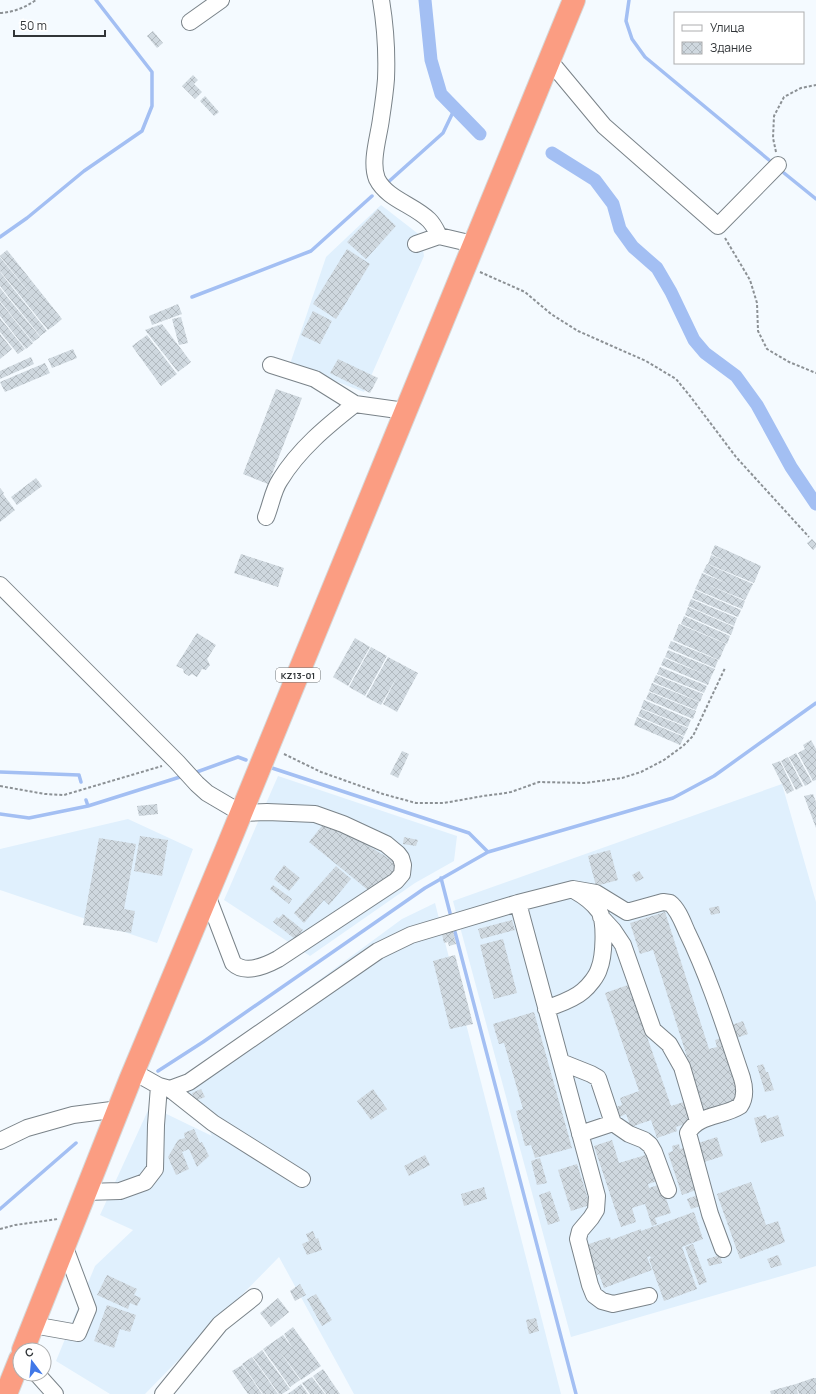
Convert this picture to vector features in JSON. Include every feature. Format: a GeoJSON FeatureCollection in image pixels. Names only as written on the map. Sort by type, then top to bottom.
{"type":"FeatureCollection","features":[{"type":"Feature","properties":{"kind":"highway","name":"KZ13-01"},"geometry":{"type":"LineString","coordinates":[[26,1342],[118,1109],[269,746],[574,0]]}},
{"type":"Feature","properties":{"kind":"highway"},"geometry":{"type":"LineString","coordinates":[[6,1394],[12,1379]]}},
{"type":"Feature","properties":{"kind":"street"},"geometry":{"type":"LineString","coordinates":[[190,22],[221,0]]}},
{"type":"Feature","properties":{"kind":"street"},"geometry":{"type":"LineString","coordinates":[[381,0],[384,21],[386,78],[382,118],[374,161],[374,170],[381,184],[390,193],[429,220],[439,236]]}},
{"type":"Feature","properties":{"kind":"street"},"geometry":{"type":"LineString","coordinates":[[549,60],[604,126],[718,226],[778,164]]}},
{"type":"Feature","properties":{"kind":"street"},"geometry":{"type":"LineString","coordinates":[[416,244],[439,236],[473,244]]}},
{"type":"Feature","properties":{"kind":"street"},"geometry":{"type":"LineString","coordinates":[[271,364],[315,379],[355,404],[405,411]]}},
{"type":"Feature","properties":{"kind":"street"},"geometry":{"type":"LineString","coordinates":[[266,517],[279,481],[301,452],[329,424],[355,404]]}},
{"type":"Feature","properties":{"kind":"street"},"geometry":{"type":"LineString","coordinates":[[0,585],[197,784],[208,793],[241,813],[267,812],[314,814],[343,824],[386,844],[401,858],[403,865],[402,874],[396,881],[278,959],[261,968],[252,969],[236,966],[232,963],[207,895]]}},
{"type":"Feature","properties":{"kind":"street"},"geometry":{"type":"LineString","coordinates":[[546,1009],[583,992],[600,968],[603,948],[601,917],[592,903],[573,889]]}},
{"type":"Feature","properties":{"kind":"street"},"geometry":{"type":"LineString","coordinates":[[164,1088],[189,1082],[378,951],[411,935],[518,903],[573,889],[596,893],[627,912],[663,902],[670,903],[677,912],[696,949],[711,987],[742,1078],[745,1092],[743,1101],[737,1108],[698,1121],[688,1133],[710,1214],[723,1249]]}},
{"type":"Feature","properties":{"kind":"street"},"geometry":{"type":"LineString","coordinates":[[518,903],[597,1196],[596,1210],[580,1231],[578,1240],[590,1285],[594,1294],[602,1301],[613,1304],[648,1296]]}},
{"type":"Feature","properties":{"kind":"street"},"geometry":{"type":"LineString","coordinates":[[601,917],[614,930],[623,945],[653,1030],[669,1044],[682,1067],[698,1121]]}},
{"type":"Feature","properties":{"kind":"street"},"geometry":{"type":"LineString","coordinates":[[561,1062],[598,1078],[613,1123],[629,1134],[644,1140],[650,1145],[668,1190]]}},
{"type":"Feature","properties":{"kind":"street"},"geometry":{"type":"LineString","coordinates":[[134,1072],[164,1088],[213,1123],[302,1179]]}},
{"type":"Feature","properties":{"kind":"street"},"geometry":{"type":"LineString","coordinates":[[85,1192],[120,1191],[145,1182],[156,1169],[156,1125],[164,1088]]}},
{"type":"Feature","properties":{"kind":"street"},"geometry":{"type":"LineString","coordinates":[[0,1141],[27,1128],[73,1115],[118,1109]]}},
{"type":"Feature","properties":{"kind":"street"},"geometry":{"type":"LineString","coordinates":[[580,1134],[613,1123]]}},
{"type":"Feature","properties":{"kind":"street"},"geometry":{"type":"LineString","coordinates":[[33,1325],[78,1333],[88,1310],[64,1245]]}},
{"type":"Feature","properties":{"kind":"street"},"geometry":{"type":"LineString","coordinates":[[163,1394],[220,1324],[254,1297]]}},
{"type":"Feature","properties":{"kind":"street"},"geometry":{"type":"LineString","coordinates":[[44,1382],[55,1394]]}},
{"type":"Feature","properties":{"kind":"path"},"geometry":{"type":"LineString","coordinates":[[0,13],[24,8],[36,0]]}},
{"type":"Feature","properties":{"kind":"path"},"geometry":{"type":"LineString","coordinates":[[778,164],[773,138],[774,116],[784,97],[801,88],[816,85]]}},
{"type":"Feature","properties":{"kind":"path"},"geometry":{"type":"LineString","coordinates":[[718,226],[750,280],[756,303],[758,331],[767,349],[789,362],[816,374]]}},
{"type":"Feature","properties":{"kind":"path"},"geometry":{"type":"LineString","coordinates":[[465,266],[525,292],[551,314],[578,331],[646,361],[676,379],[736,457],[810,537]]}},
{"type":"Feature","properties":{"kind":"path"},"geometry":{"type":"LineString","coordinates":[[269,746],[321,772],[383,794],[416,803],[444,804],[511,792],[539,782],[585,783],[622,778],[641,772],[664,760],[683,746],[693,736],[725,668]]}},
{"type":"Feature","properties":{"kind":"path"},"geometry":{"type":"LineString","coordinates":[[0,786],[45,794],[64,795],[176,762]]}},
{"type":"Feature","properties":{"kind":"path"},"geometry":{"type":"LineString","coordinates":[[0,1229],[15,1225],[75,1217]]}},
{"type":"Feature","properties":{"kind":"shaded area"},"geometry":{"type":"Polygon","coordinates":[[[381,205],[421,236],[424,256],[364,392],[290,364],[326,257],[381,205]]]}},
{"type":"Feature","properties":{"kind":"shaded area"},"geometry":{"type":"Polygon","coordinates":[[[278,776],[457,836],[454,861],[415,883],[310,956],[224,900],[278,776]]]}},
{"type":"Feature","properties":{"kind":"shaded area"},"geometry":{"type":"Polygon","coordinates":[[[782,784],[816,902],[816,1266],[571,1337],[453,901],[782,784]]]}},
{"type":"Feature","properties":{"kind":"shaded area"},"geometry":{"type":"Polygon","coordinates":[[[128,819],[193,849],[157,943],[0,890],[0,849],[128,819]]]}},
{"type":"Feature","properties":{"kind":"shaded area"},"geometry":{"type":"Polygon","coordinates":[[[435,903],[561,1394],[354,1394],[279,1257],[145,1394],[110,1394],[56,1361],[95,1266],[133,1230],[100,1215],[150,1106],[212,1136],[182,1081],[402,919],[435,903]]]}},
{"type":"Feature","properties":{"kind":"building"},"geometry":{"type":"Polygon","coordinates":[[[153,31],[163,43],[157,48],[147,36],[153,31]]]}},
{"type":"Feature","properties":{"kind":"building"},"geometry":{"type":"Polygon","coordinates":[[[193,75],[198,80],[194,84],[202,92],[195,99],[182,86],[193,75]]]}},
{"type":"Feature","properties":{"kind":"building"},"geometry":{"type":"Polygon","coordinates":[[[205,96],[219,112],[214,116],[200,101],[205,96]]]}},
{"type":"Feature","properties":{"kind":"building"},"geometry":{"type":"Polygon","coordinates":[[[378,209],[396,226],[366,259],[347,242],[378,209]]]}},
{"type":"Feature","properties":{"kind":"building"},"geometry":{"type":"Polygon","coordinates":[[[347,249],[370,264],[336,319],[313,304],[347,249]]]}},
{"type":"Feature","properties":{"kind":"building"},"geometry":{"type":"Polygon","coordinates":[[[7,250],[62,319],[55,325],[0,256],[7,250]]]}},
{"type":"Feature","properties":{"kind":"building"},"geometry":{"type":"Polygon","coordinates":[[[0,257],[55,325],[48,330],[0,271],[0,257]]]}},
{"type":"Feature","properties":{"kind":"building"},"geometry":{"type":"Polygon","coordinates":[[[0,272],[47,331],[40,336],[0,286],[0,272]]]}},
{"type":"Feature","properties":{"kind":"building"},"geometry":{"type":"Polygon","coordinates":[[[0,288],[40,337],[33,342],[0,301],[0,288]]]}},
{"type":"Feature","properties":{"kind":"building"},"geometry":{"type":"Polygon","coordinates":[[[0,302],[33,343],[26,349],[0,316],[0,302]]]}},
{"type":"Feature","properties":{"kind":"building"},"geometry":{"type":"Polygon","coordinates":[[[178,304],[182,314],[152,325],[149,316],[178,304]]]}},
{"type":"Feature","properties":{"kind":"building"},"geometry":{"type":"Polygon","coordinates":[[[313,311],[332,321],[320,344],[301,335],[313,311]]]}},
{"type":"Feature","properties":{"kind":"building"},"geometry":{"type":"Polygon","coordinates":[[[181,317],[188,343],[179,345],[172,319],[181,317]]]}},
{"type":"Feature","properties":{"kind":"building"},"geometry":{"type":"Polygon","coordinates":[[[0,318],[25,349],[18,354],[0,332],[0,318]]]}},
{"type":"Feature","properties":{"kind":"building"},"geometry":{"type":"Polygon","coordinates":[[[162,324],[191,362],[178,372],[145,330],[162,324]]]}},
{"type":"Feature","properties":{"kind":"building"},"geometry":{"type":"Polygon","coordinates":[[[0,334],[12,349],[0,359],[0,334]]]}},
{"type":"Feature","properties":{"kind":"building"},"geometry":{"type":"Polygon","coordinates":[[[147,335],[177,374],[161,386],[132,346],[147,335]]]}},
{"type":"Feature","properties":{"kind":"building"},"geometry":{"type":"Polygon","coordinates":[[[73,349],[77,358],[52,368],[48,359],[73,349]]]}},
{"type":"Feature","properties":{"kind":"building"},"geometry":{"type":"Polygon","coordinates":[[[31,357],[34,364],[0,379],[0,371],[31,357]]]}},
{"type":"Feature","properties":{"kind":"building"},"geometry":{"type":"Polygon","coordinates":[[[338,359],[378,378],[370,393],[330,373],[338,359]]]}},
{"type":"Feature","properties":{"kind":"building"},"geometry":{"type":"Polygon","coordinates":[[[45,363],[50,373],[5,392],[0,382],[45,363]]]}},
{"type":"Feature","properties":{"kind":"building"},"geometry":{"type":"Polygon","coordinates":[[[276,389],[302,398],[268,484],[243,474],[276,389]]]}},
{"type":"Feature","properties":{"kind":"building"},"geometry":{"type":"Polygon","coordinates":[[[36,478],[42,486],[17,505],[11,497],[36,478]]]}},
{"type":"Feature","properties":{"kind":"building"},"geometry":{"type":"Polygon","coordinates":[[[0,488],[15,510],[0,522],[0,488]]]}},
{"type":"Feature","properties":{"kind":"building"},"geometry":{"type":"Polygon","coordinates":[[[812,539],[816,543],[816,547],[813,550],[807,543],[812,539]]]}},
{"type":"Feature","properties":{"kind":"building"},"geometry":{"type":"Polygon","coordinates":[[[715,545],[761,566],[754,583],[708,564],[711,555],[727,562],[711,554],[715,545]]]}},
{"type":"Feature","properties":{"kind":"building"},"geometry":{"type":"Polygon","coordinates":[[[241,554],[284,568],[278,587],[234,573],[241,554]]]}},
{"type":"Feature","properties":{"kind":"building"},"geometry":{"type":"Polygon","coordinates":[[[707,564],[753,584],[745,600],[699,581],[702,573],[728,584],[703,572],[707,564]]]}},
{"type":"Feature","properties":{"kind":"building"},"geometry":{"type":"Polygon","coordinates":[[[699,581],[745,601],[742,609],[695,589],[699,581]]]}},
{"type":"Feature","properties":{"kind":"building"},"geometry":{"type":"Polygon","coordinates":[[[695,590],[741,610],[738,617],[692,598],[695,590]]]}},
{"type":"Feature","properties":{"kind":"building"},"geometry":{"type":"Polygon","coordinates":[[[691,599],[737,618],[734,626],[688,606],[691,599]]]}},
{"type":"Feature","properties":{"kind":"building"},"geometry":{"type":"Polygon","coordinates":[[[688,607],[734,627],[731,635],[685,615],[688,607]]]}},
{"type":"Feature","properties":{"kind":"building"},"geometry":{"type":"Polygon","coordinates":[[[684,616],[730,636],[727,644],[681,624],[684,616]]]}},
{"type":"Feature","properties":{"kind":"building"},"geometry":{"type":"Polygon","coordinates":[[[679,624],[726,644],[719,660],[673,640],[679,624]]]}},
{"type":"Feature","properties":{"kind":"building"},"geometry":{"type":"Polygon","coordinates":[[[197,633],[216,645],[207,659],[210,665],[206,670],[202,669],[197,677],[192,674],[189,676],[184,673],[183,669],[176,666],[197,633]]]}},
{"type":"Feature","properties":{"kind":"building"},"geometry":{"type":"Polygon","coordinates":[[[355,638],[370,647],[348,686],[333,677],[355,638]]]}},
{"type":"Feature","properties":{"kind":"building"},"geometry":{"type":"Polygon","coordinates":[[[671,641],[718,660],[715,668],[668,648],[671,641]]]}},
{"type":"Feature","properties":{"kind":"building"},"geometry":{"type":"Polygon","coordinates":[[[371,647],[387,656],[365,696],[349,687],[371,647]]]}},
{"type":"Feature","properties":{"kind":"building"},"geometry":{"type":"Polygon","coordinates":[[[668,650],[715,669],[711,677],[665,657],[668,650]]]}},
{"type":"Feature","properties":{"kind":"building"},"geometry":{"type":"Polygon","coordinates":[[[388,657],[418,673],[397,712],[383,704],[398,675],[381,705],[366,697],[388,657]]]}},
{"type":"Feature","properties":{"kind":"building"},"geometry":{"type":"Polygon","coordinates":[[[664,658],[711,677],[708,685],[661,665],[664,658]]]}},
{"type":"Feature","properties":{"kind":"building"},"geometry":{"type":"Polygon","coordinates":[[[660,667],[707,686],[704,693],[657,674],[660,667]]]}},
{"type":"Feature","properties":{"kind":"building"},"geometry":{"type":"Polygon","coordinates":[[[656,675],[703,694],[700,702],[653,682],[656,675]]]}},
{"type":"Feature","properties":{"kind":"building"},"geometry":{"type":"Polygon","coordinates":[[[652,683],[699,702],[696,710],[649,691],[652,683]]]}},
{"type":"Feature","properties":{"kind":"building"},"geometry":{"type":"Polygon","coordinates":[[[649,692],[696,711],[693,719],[646,699],[649,692]]]}},
{"type":"Feature","properties":{"kind":"building"},"geometry":{"type":"Polygon","coordinates":[[[644,700],[691,720],[688,727],[641,708],[644,700]]]}},
{"type":"Feature","properties":{"kind":"building"},"geometry":{"type":"Polygon","coordinates":[[[641,709],[688,728],[684,736],[638,716],[641,709]]]}},
{"type":"Feature","properties":{"kind":"building"},"geometry":{"type":"Polygon","coordinates":[[[637,717],[684,737],[680,745],[634,725],[637,717]]]}},
{"type":"Feature","properties":{"kind":"building"},"geometry":{"type":"Polygon","coordinates":[[[811,740],[816,749],[816,780],[813,781],[798,753],[805,749],[803,745],[811,740]]]}},
{"type":"Feature","properties":{"kind":"building"},"geometry":{"type":"Polygon","coordinates":[[[402,751],[409,754],[398,778],[390,774],[402,751]]]}},
{"type":"Feature","properties":{"kind":"building"},"geometry":{"type":"Polygon","coordinates":[[[796,753],[812,782],[805,786],[789,757],[796,753]]]}},
{"type":"Feature","properties":{"kind":"building"},"geometry":{"type":"Polygon","coordinates":[[[788,757],[803,786],[796,790],[781,761],[788,757]]]}},
{"type":"Feature","properties":{"kind":"building"},"geometry":{"type":"Polygon","coordinates":[[[780,761],[794,790],[787,794],[772,764],[780,761]]]}},
{"type":"Feature","properties":{"kind":"building"},"geometry":{"type":"Polygon","coordinates":[[[813,794],[816,802],[816,828],[804,796],[813,794]]]}},
{"type":"Feature","properties":{"kind":"building"},"geometry":{"type":"Polygon","coordinates":[[[157,804],[158,814],[139,816],[137,806],[157,804]]]}},
{"type":"Feature","properties":{"kind":"building"},"geometry":{"type":"Polygon","coordinates":[[[328,821],[398,864],[400,867],[368,890],[309,842],[325,822],[328,821]]]}},
{"type":"Feature","properties":{"kind":"building"},"geometry":{"type":"Polygon","coordinates":[[[140,836],[168,840],[162,876],[134,871],[140,836]]]}},
{"type":"Feature","properties":{"kind":"building"},"geometry":{"type":"Polygon","coordinates":[[[404,837],[418,840],[416,846],[403,844],[404,837]]]}},
{"type":"Feature","properties":{"kind":"building"},"geometry":{"type":"Polygon","coordinates":[[[99,838],[136,844],[124,909],[135,911],[131,933],[83,925],[99,838]]]}},
{"type":"Feature","properties":{"kind":"building"},"geometry":{"type":"Polygon","coordinates":[[[610,850],[618,880],[596,886],[588,856],[610,850]]]}},
{"type":"Feature","properties":{"kind":"building"},"geometry":{"type":"Polygon","coordinates":[[[284,865],[300,878],[289,891],[274,879],[284,865]]]}},
{"type":"Feature","properties":{"kind":"building"},"geometry":{"type":"Polygon","coordinates":[[[336,866],[351,879],[329,905],[324,900],[304,923],[294,913],[336,866]]]}},
{"type":"Feature","properties":{"kind":"building"},"geometry":{"type":"Polygon","coordinates":[[[639,871],[644,878],[636,882],[632,875],[639,871]]]}},
{"type":"Feature","properties":{"kind":"building"},"geometry":{"type":"Polygon","coordinates":[[[273,885],[292,899],[289,904],[270,889],[273,885]]]}},
{"type":"Feature","properties":{"kind":"building"},"geometry":{"type":"Polygon","coordinates":[[[719,906],[720,913],[711,915],[709,908],[719,906]]]}},
{"type":"Feature","properties":{"kind":"building"},"geometry":{"type":"Polygon","coordinates":[[[665,912],[709,1049],[717,1047],[715,1040],[724,1037],[742,1092],[739,1102],[705,1113],[653,950],[640,954],[630,923],[665,912]]]}},
{"type":"Feature","properties":{"kind":"building"},"geometry":{"type":"Polygon","coordinates":[[[283,914],[303,930],[295,939],[273,922],[277,917],[278,919],[283,914]]]}},
{"type":"Feature","properties":{"kind":"building"},"geometry":{"type":"Polygon","coordinates":[[[512,920],[515,930],[481,939],[478,929],[512,920]]]}},
{"type":"Feature","properties":{"kind":"building"},"geometry":{"type":"Polygon","coordinates":[[[453,931],[456,944],[449,946],[448,942],[444,943],[442,934],[453,931]]]}},
{"type":"Feature","properties":{"kind":"building"},"geometry":{"type":"Polygon","coordinates":[[[503,939],[517,993],[494,999],[480,945],[503,939]]]}},
{"type":"Feature","properties":{"kind":"building"},"geometry":{"type":"Polygon","coordinates":[[[455,955],[473,1024],[450,1029],[433,961],[455,955]]]}},
{"type":"Feature","properties":{"kind":"building"},"geometry":{"type":"Polygon","coordinates":[[[628,985],[671,1106],[684,1102],[691,1122],[676,1127],[677,1131],[657,1138],[651,1120],[631,1127],[626,1114],[619,1117],[616,1107],[622,1105],[620,1098],[639,1091],[605,993],[628,985]]]}},
{"type":"Feature","properties":{"kind":"building"},"geometry":{"type":"Polygon","coordinates":[[[534,1012],[572,1148],[535,1158],[531,1145],[525,1146],[516,1111],[523,1109],[504,1043],[499,1044],[493,1024],[534,1012]]]}},
{"type":"Feature","properties":{"kind":"building"},"geometry":{"type":"Polygon","coordinates":[[[743,1021],[748,1034],[736,1038],[732,1025],[743,1021]]]}},
{"type":"Feature","properties":{"kind":"building"},"geometry":{"type":"Polygon","coordinates":[[[763,1064],[766,1072],[768,1072],[774,1090],[765,1092],[757,1066],[763,1064]]]}},
{"type":"Feature","properties":{"kind":"building"},"geometry":{"type":"Polygon","coordinates":[[[201,1089],[205,1097],[195,1101],[192,1093],[201,1089]]]}},
{"type":"Feature","properties":{"kind":"building"},"geometry":{"type":"Polygon","coordinates":[[[373,1089],[387,1109],[371,1120],[357,1101],[373,1089]]]}},
{"type":"Feature","properties":{"kind":"building"},"geometry":{"type":"Polygon","coordinates":[[[766,1115],[767,1119],[778,1115],[784,1136],[761,1143],[754,1118],[766,1115]]]}},
{"type":"Feature","properties":{"kind":"building"},"geometry":{"type":"Polygon","coordinates":[[[194,1129],[200,1143],[202,1142],[209,1156],[197,1167],[189,1149],[182,1152],[189,1169],[176,1175],[168,1157],[178,1140],[185,1138],[184,1133],[194,1129]]]}},
{"type":"Feature","properties":{"kind":"building"},"geometry":{"type":"Polygon","coordinates":[[[717,1137],[723,1156],[701,1163],[695,1144],[717,1137]]]}},
{"type":"Feature","properties":{"kind":"building"},"geometry":{"type":"Polygon","coordinates":[[[612,1140],[619,1163],[649,1154],[658,1181],[648,1184],[649,1188],[661,1184],[671,1213],[655,1218],[657,1224],[652,1226],[645,1204],[632,1208],[636,1222],[621,1227],[594,1146],[612,1140]]]}},
{"type":"Feature","properties":{"kind":"building"},"geometry":{"type":"Polygon","coordinates":[[[679,1144],[680,1149],[685,1147],[699,1189],[682,1195],[668,1153],[673,1151],[672,1146],[679,1144]]]}},
{"type":"Feature","properties":{"kind":"building"},"geometry":{"type":"Polygon","coordinates":[[[425,1155],[430,1165],[409,1176],[404,1166],[425,1155]]]}},
{"type":"Feature","properties":{"kind":"building"},"geometry":{"type":"Polygon","coordinates":[[[540,1158],[547,1183],[537,1185],[531,1161],[540,1158]]]}},
{"type":"Feature","properties":{"kind":"building"},"geometry":{"type":"Polygon","coordinates":[[[577,1164],[590,1205],[571,1211],[558,1170],[577,1164]]]}},
{"type":"Feature","properties":{"kind":"building"},"geometry":{"type":"Polygon","coordinates":[[[751,1182],[766,1225],[778,1221],[785,1242],[740,1259],[717,1194],[751,1182]]]}},
{"type":"Feature","properties":{"kind":"building"},"geometry":{"type":"Polygon","coordinates":[[[484,1187],[487,1199],[464,1206],[461,1194],[484,1187]]]}},
{"type":"Feature","properties":{"kind":"building"},"geometry":{"type":"Polygon","coordinates":[[[550,1191],[560,1221],[548,1225],[539,1195],[550,1191]]]}},
{"type":"Feature","properties":{"kind":"building"},"geometry":{"type":"Polygon","coordinates":[[[700,1194],[703,1205],[691,1209],[687,1199],[700,1194]]]}},
{"type":"Feature","properties":{"kind":"building"},"geometry":{"type":"Polygon","coordinates":[[[694,1212],[703,1239],[682,1247],[697,1289],[664,1301],[649,1259],[665,1253],[651,1258],[650,1256],[647,1257],[652,1270],[604,1288],[599,1274],[597,1275],[586,1245],[610,1237],[611,1240],[641,1229],[641,1231],[694,1212]]]}},
{"type":"Feature","properties":{"kind":"building"},"geometry":{"type":"Polygon","coordinates":[[[313,1231],[316,1239],[318,1238],[322,1250],[307,1255],[302,1244],[309,1241],[306,1234],[313,1231]]]}},
{"type":"Feature","properties":{"kind":"building"},"geometry":{"type":"Polygon","coordinates":[[[693,1244],[707,1282],[699,1285],[685,1247],[693,1244]]]}},
{"type":"Feature","properties":{"kind":"building"},"geometry":{"type":"Polygon","coordinates":[[[720,1255],[722,1263],[709,1266],[707,1259],[720,1255]]]}},
{"type":"Feature","properties":{"kind":"building"},"geometry":{"type":"Polygon","coordinates":[[[778,1255],[782,1265],[771,1268],[767,1259],[778,1255]]]}},
{"type":"Feature","properties":{"kind":"building"},"geometry":{"type":"Polygon","coordinates":[[[107,1275],[137,1289],[134,1295],[141,1298],[137,1306],[130,1303],[128,1309],[97,1295],[107,1275]]]}},
{"type":"Feature","properties":{"kind":"building"},"geometry":{"type":"Polygon","coordinates":[[[300,1284],[306,1295],[295,1301],[290,1291],[300,1284]]]}},
{"type":"Feature","properties":{"kind":"building"},"geometry":{"type":"Polygon","coordinates":[[[316,1294],[332,1320],[322,1326],[307,1299],[316,1294]]]}},
{"type":"Feature","properties":{"kind":"building"},"geometry":{"type":"Polygon","coordinates":[[[278,1298],[289,1312],[271,1327],[260,1313],[278,1298]]]}},
{"type":"Feature","properties":{"kind":"building"},"geometry":{"type":"Polygon","coordinates":[[[107,1305],[136,1315],[130,1332],[120,1329],[114,1348],[94,1341],[107,1305]]]}},
{"type":"Feature","properties":{"kind":"building"},"geometry":{"type":"Polygon","coordinates":[[[536,1318],[539,1331],[529,1334],[526,1320],[536,1318]]]}},
{"type":"Feature","properties":{"kind":"building"},"geometry":{"type":"Polygon","coordinates":[[[293,1327],[321,1366],[301,1380],[273,1342],[283,1335],[293,1349],[284,1334],[293,1327]]]}},
{"type":"Feature","properties":{"kind":"building"},"geometry":{"type":"Polygon","coordinates":[[[273,1342],[300,1380],[290,1387],[263,1349],[273,1342]]]}},
{"type":"Feature","properties":{"kind":"building"},"geometry":{"type":"Polygon","coordinates":[[[262,1350],[290,1389],[282,1394],[279,1394],[253,1357],[262,1350]]]}},
{"type":"Feature","properties":{"kind":"building"},"geometry":{"type":"Polygon","coordinates":[[[252,1357],[278,1394],[263,1394],[242,1364],[252,1357]]]}},
{"type":"Feature","properties":{"kind":"building"},"geometry":{"type":"Polygon","coordinates":[[[242,1365],[262,1394],[248,1394],[232,1371],[242,1365]]]}},
{"type":"Feature","properties":{"kind":"building"},"geometry":{"type":"Polygon","coordinates":[[[323,1369],[340,1394],[326,1394],[313,1376],[323,1369]]]}},
{"type":"Feature","properties":{"kind":"building"},"geometry":{"type":"Polygon","coordinates":[[[312,1377],[325,1394],[310,1394],[302,1383],[312,1377]]]}},
{"type":"Feature","properties":{"kind":"building"},"geometry":{"type":"Polygon","coordinates":[[[816,1378],[816,1394],[799,1394],[796,1384],[816,1378]]]}},
{"type":"Feature","properties":{"kind":"building"},"geometry":{"type":"Polygon","coordinates":[[[301,1384],[308,1394],[287,1394],[292,1391],[301,1384]]]}},
{"type":"Feature","properties":{"kind":"building"},"geometry":{"type":"Polygon","coordinates":[[[796,1384],[798,1394],[771,1394],[770,1391],[796,1384]]]}},
{"type":"Feature","properties":{"kind":"waterway"},"geometry":{"type":"LineString","coordinates":[[0,237],[27,218],[84,171],[142,131],[152,106],[152,72],[96,0]]}},
{"type":"Feature","properties":{"kind":"waterway"},"geometry":{"type":"LineString","coordinates":[[425,0],[431,60],[441,94],[480,134]]}},
{"type":"Feature","properties":{"kind":"waterway"},"geometry":{"type":"LineString","coordinates":[[629,0],[626,21],[632,39],[645,57],[769,160]]}},
{"type":"Feature","properties":{"kind":"waterway"},"geometry":{"type":"LineString","coordinates":[[386,184],[443,133],[455,108]]}},
{"type":"Feature","properties":{"kind":"waterway"},"geometry":{"type":"LineString","coordinates":[[552,153],[595,180],[613,204],[620,229],[633,247],[657,268],[671,292],[694,340],[705,353],[736,376],[757,405],[791,467],[816,504]]}},
{"type":"Feature","properties":{"kind":"waterway"},"geometry":{"type":"LineString","coordinates":[[784,173],[816,199]]}},
{"type":"Feature","properties":{"kind":"waterway"},"geometry":{"type":"LineString","coordinates":[[192,297],[311,251],[372,196]]}},
{"type":"Feature","properties":{"kind":"waterway"},"geometry":{"type":"LineString","coordinates":[[158,1071],[203,1042],[425,888],[488,852],[673,798],[714,776],[816,703]]}},
{"type":"Feature","properties":{"kind":"waterway"},"geometry":{"type":"LineString","coordinates":[[194,773],[238,757],[246,760]]}},
{"type":"Feature","properties":{"kind":"waterway"},"geometry":{"type":"LineString","coordinates":[[269,767],[469,833],[488,852]]}},
{"type":"Feature","properties":{"kind":"waterway"},"geometry":{"type":"LineString","coordinates":[[0,772],[79,775],[81,782]]}},
{"type":"Feature","properties":{"kind":"waterway"},"geometry":{"type":"LineString","coordinates":[[0,814],[29,818],[88,806],[180,777]]}},
{"type":"Feature","properties":{"kind":"waterway"},"geometry":{"type":"LineString","coordinates":[[86,800],[88,806]]}},
{"type":"Feature","properties":{"kind":"waterway"},"geometry":{"type":"LineString","coordinates":[[441,878],[450,913]]}},
{"type":"Feature","properties":{"kind":"waterway"},"geometry":{"type":"LineString","coordinates":[[455,932],[576,1394]]}},
{"type":"Feature","properties":{"kind":"waterway"},"geometry":{"type":"LineString","coordinates":[[0,1209],[76,1143]]}}]}
